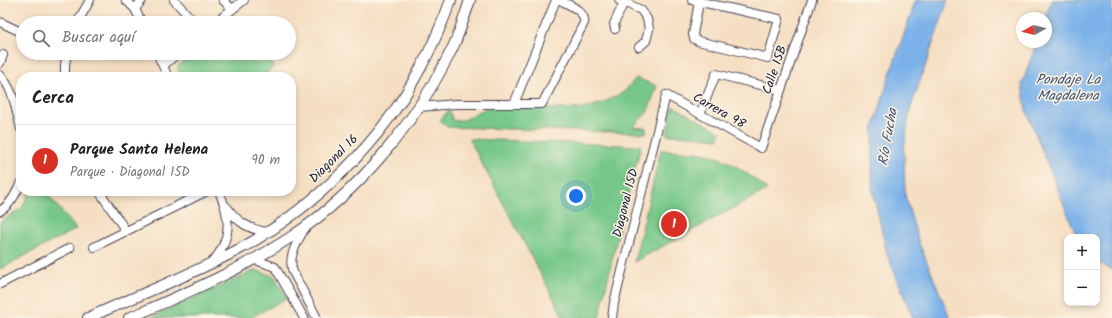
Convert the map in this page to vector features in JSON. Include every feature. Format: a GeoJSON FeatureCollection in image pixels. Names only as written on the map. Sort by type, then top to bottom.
{"type":"FeatureCollection","features":[{"type":"Feature","properties":{"kind":"main road","name":"Diagonal 16"},"geometry":{"type":"LineString","coordinates":[[88,318],[213,262],[246,245],[302,208],[341,173],[388,120],[420,71],[451,0]]}},
{"type":"Feature","properties":{"kind":"main road"},"geometry":{"type":"LineString","coordinates":[[129,318],[199,287],[285,241],[305,227],[336,201],[376,163],[390,147],[419,106],[434,82],[454,44],[470,0]]}},
{"type":"Feature","properties":{"kind":"street"},"geometry":{"type":"LineString","coordinates":[[81,16],[90,0]]}},
{"type":"Feature","properties":{"kind":"street"},"geometry":{"type":"LineString","coordinates":[[126,0],[135,9],[138,16]]}},
{"type":"Feature","properties":{"kind":"street"},"geometry":{"type":"LineString","coordinates":[[135,9],[142,0]]}},
{"type":"Feature","properties":{"kind":"street"},"geometry":{"type":"LineString","coordinates":[[174,0],[189,16]]}},
{"type":"Feature","properties":{"kind":"street"},"geometry":{"type":"LineString","coordinates":[[223,0],[232,9]]}},
{"type":"Feature","properties":{"kind":"street"},"geometry":{"type":"LineString","coordinates":[[224,16],[244,0]]}},
{"type":"Feature","properties":{"kind":"street"},"geometry":{"type":"LineString","coordinates":[[514,104],[556,0]]}},
{"type":"Feature","properties":{"kind":"street"},"geometry":{"type":"LineString","coordinates":[[419,106],[456,104],[542,104],[584,23],[585,18],[583,14],[560,0]]}},
{"type":"Feature","properties":{"kind":"street","name":"Calle 15B"},"geometry":{"type":"LineString","coordinates":[[761,148],[812,0]]}},
{"type":"Feature","properties":{"kind":"street"},"geometry":{"type":"LineString","coordinates":[[615,28],[614,24],[621,1],[641,10],[647,18],[649,29],[646,41],[640,47]]}},
{"type":"Feature","properties":{"kind":"street"},"geometry":{"type":"LineString","coordinates":[[696,1],[779,19],[768,58],[694,39],[693,34],[696,1]]}},
{"type":"Feature","properties":{"kind":"street"},"geometry":{"type":"LineString","coordinates":[[0,22],[16,30]]}},
{"type":"Feature","properties":{"kind":"street"},"geometry":{"type":"LineString","coordinates":[[65,60],[65,72]]}},
{"type":"Feature","properties":{"kind":"street"},"geometry":{"type":"LineString","coordinates":[[160,60],[166,72]]}},
{"type":"Feature","properties":{"kind":"street"},"geometry":{"type":"LineString","coordinates":[[163,66],[170,60]]}},
{"type":"Feature","properties":{"kind":"street"},"geometry":{"type":"LineString","coordinates":[[700,114],[716,74],[781,90]]}},
{"type":"Feature","properties":{"kind":"street"},"geometry":{"type":"LineString","coordinates":[[0,75],[5,80],[10,91],[16,112]]}},
{"type":"Feature","properties":{"kind":"street","name":"Carrera 98"},"geometry":{"type":"LineString","coordinates":[[666,95],[761,148]]}},
{"type":"Feature","properties":{"kind":"street","name":"Diagonal 15D"},"geometry":{"type":"LineString","coordinates":[[612,318],[614,303],[666,95]]}},
{"type":"Feature","properties":{"kind":"street"},"geometry":{"type":"LineString","coordinates":[[0,211],[8,205],[16,192]]}},
{"type":"Feature","properties":{"kind":"street"},"geometry":{"type":"LineString","coordinates":[[102,196],[126,232]]}},
{"type":"Feature","properties":{"kind":"street"},"geometry":{"type":"LineString","coordinates":[[94,247],[197,196]]}},
{"type":"Feature","properties":{"kind":"street"},"geometry":{"type":"LineString","coordinates":[[213,262],[225,242],[228,231],[228,221],[221,196]]}},
{"type":"Feature","properties":{"kind":"street"},"geometry":{"type":"LineString","coordinates":[[224,203],[239,222],[247,227],[267,232]]}},
{"type":"Feature","properties":{"kind":"street"},"geometry":{"type":"LineString","coordinates":[[305,227],[292,254],[290,266],[317,318]]}},
{"type":"Feature","properties":{"kind":"street"},"geometry":{"type":"LineString","coordinates":[[0,284],[70,248]]}},
{"type":"Feature","properties":{"kind":"street"},"geometry":{"type":"LineString","coordinates":[[253,259],[275,266],[304,318]]}},
{"type":"Feature","properties":{"kind":"green space"},"geometry":{"type":"Polygon","coordinates":[[[186,60],[268,60],[275,66],[267,72],[179,72],[177,67],[186,60]]]}},
{"type":"Feature","properties":{"kind":"green space"},"geometry":{"type":"Polygon","coordinates":[[[636,78],[657,86],[647,113],[633,127],[646,128],[646,133],[447,127],[440,120],[449,110],[453,121],[464,120],[486,108],[582,109],[603,103],[624,92],[636,78]]]}},
{"type":"Feature","properties":{"kind":"green space"},"geometry":{"type":"Polygon","coordinates":[[[673,106],[721,132],[718,139],[667,135],[673,106]]]}},
{"type":"Feature","properties":{"kind":"green space"},"geometry":{"type":"Polygon","coordinates":[[[469,139],[641,146],[620,225],[599,318],[564,318],[469,139]]]}},
{"type":"Feature","properties":{"kind":"green space"},"geometry":{"type":"Polygon","coordinates":[[[661,150],[701,153],[714,156],[742,170],[767,189],[634,262],[661,150]]]}},
{"type":"Feature","properties":{"kind":"green space"},"geometry":{"type":"Polygon","coordinates":[[[28,196],[49,196],[76,229],[0,269],[0,222],[22,208],[28,196]]]}},
{"type":"Feature","properties":{"kind":"green space"},"geometry":{"type":"Polygon","coordinates":[[[255,270],[274,276],[287,298],[250,318],[150,318],[255,270]]]}},
{"type":"Feature","properties":{"kind":"water","name":"Río Fucha"},"geometry":{"type":"Polygon","coordinates":[[[916,0],[948,0],[910,110],[904,148],[905,195],[919,243],[950,318],[913,318],[887,254],[872,187],[873,130],[892,68],[916,0]]]}},
{"type":"Feature","properties":{"kind":"water","name":"Pondaje La Magdalena"},"geometry":{"type":"Polygon","coordinates":[[[1052,0],[1112,0],[1112,270],[1100,264],[1100,234],[1076,234],[1026,110],[1022,84],[1035,48],[1052,48],[1052,12],[1047,12],[1052,0]]]}},
{"type":"Feature","properties":{"kind":"place","name":"Parque Santa Helena"},"geometry":{"type":"Point","coordinates":[674,224]}}]}
